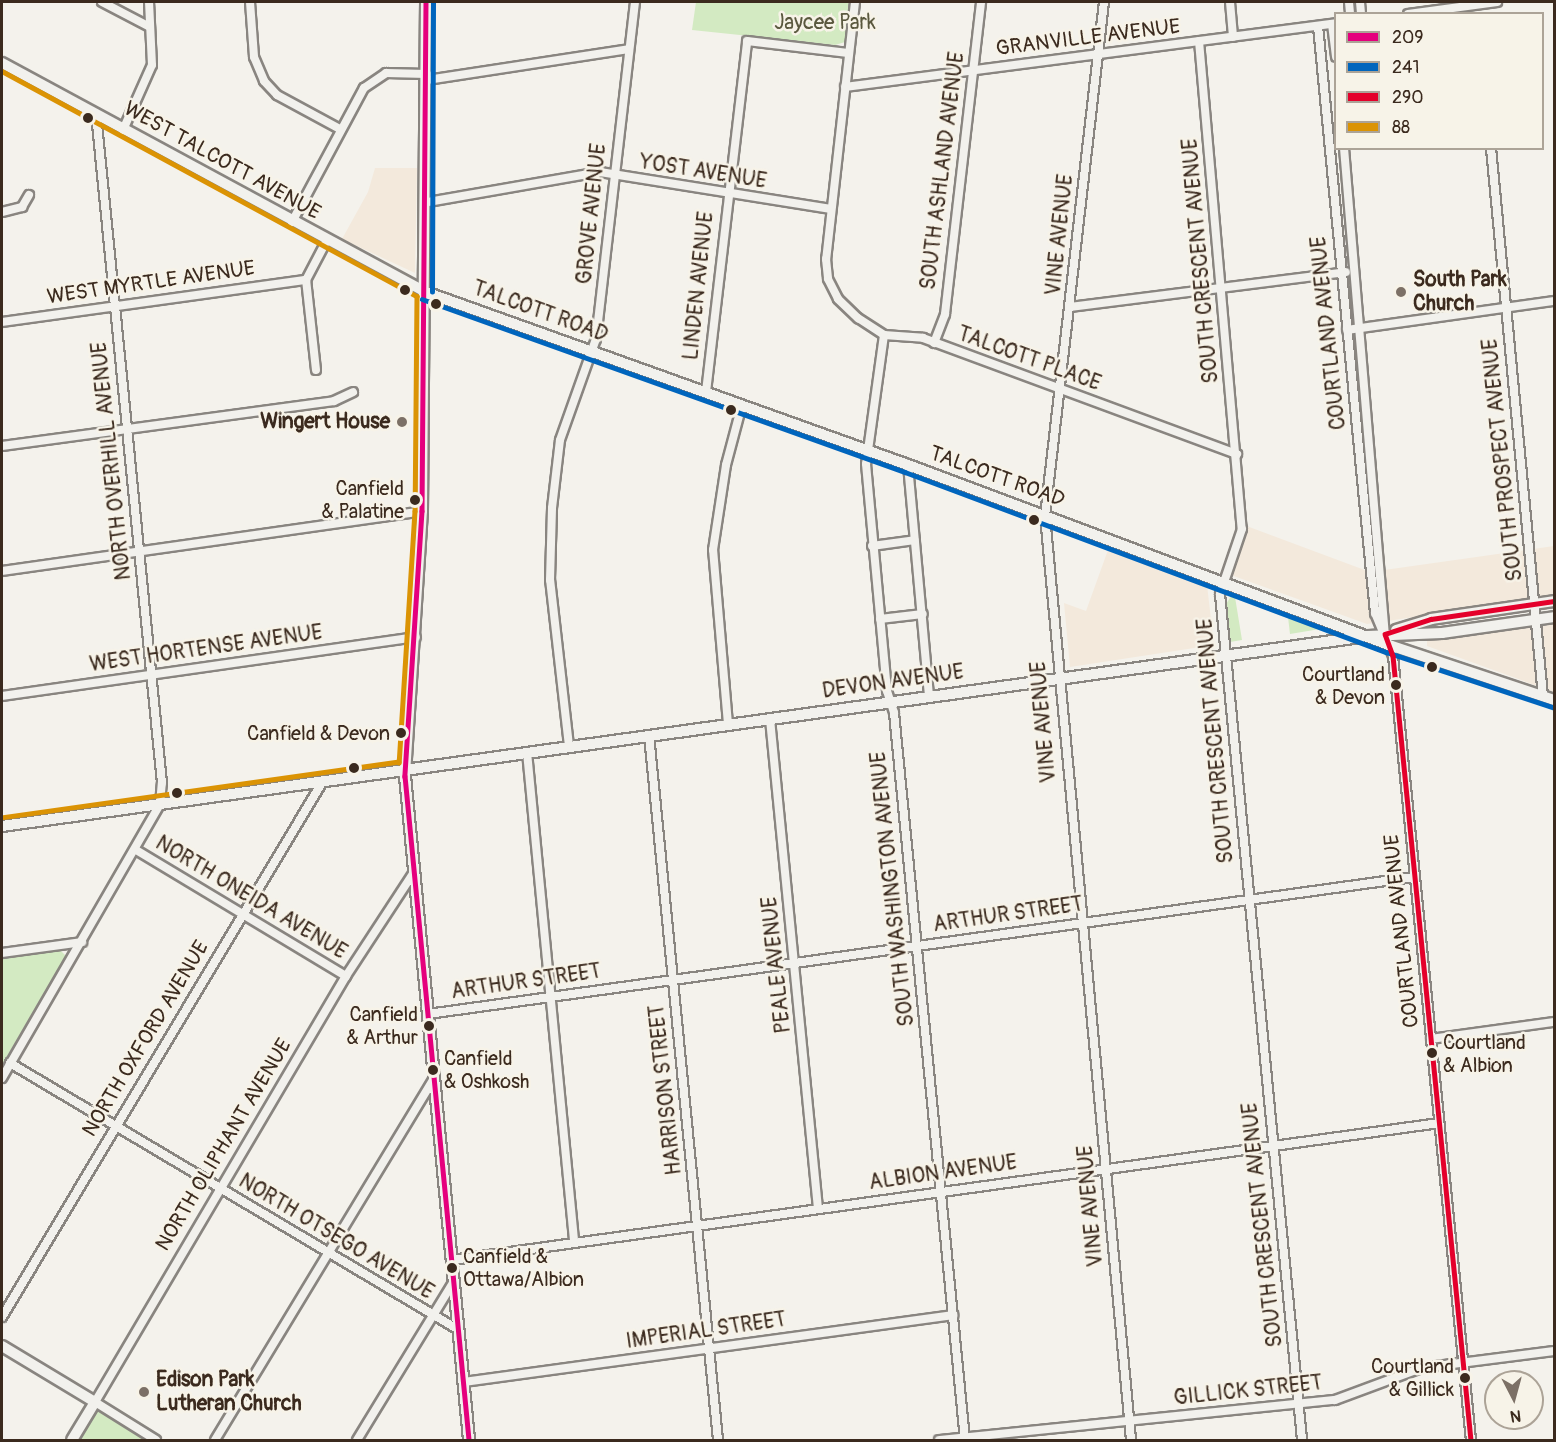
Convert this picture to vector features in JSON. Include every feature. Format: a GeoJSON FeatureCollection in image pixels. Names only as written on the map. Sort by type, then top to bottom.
{"type":"FeatureCollection","features":[{"type":"Feature","properties":{"kind":"street"},"geometry":{"type":"LineString","coordinates":[[102,2],[150,27]]}},
{"type":"Feature","properties":{"kind":"street"},"geometry":{"type":"LineString","coordinates":[[123,130],[149,76],[149,2]]}},
{"type":"Feature","properties":{"kind":"street"},"geometry":{"type":"LineString","coordinates":[[250,2],[254,57],[264,81],[278,95],[340,129]]}},
{"type":"Feature","properties":{"kind":"street"},"geometry":{"type":"LineString","coordinates":[[426,2],[428,202],[422,511],[416,637],[406,769],[469,1440]]}},
{"type":"Feature","properties":{"kind":"street","name":"GROVE AVENUE"},"geometry":{"type":"LineString","coordinates":[[569,746],[550,580],[552,508],[560,440],[596,339],[635,2]]}},
{"type":"Feature","properties":{"kind":"street"},"geometry":{"type":"LineString","coordinates":[[855,2],[831,209],[828,279],[847,309],[884,335]]}},
{"type":"Feature","properties":{"kind":"street","name":"SOUTH ASHLAND AVENUE"},"geometry":{"type":"LineString","coordinates":[[934,344],[945,314],[981,2]]}},
{"type":"Feature","properties":{"kind":"street","name":"VINE AVENUE"},"geometry":{"type":"LineString","coordinates":[[1104,2],[1045,516],[1057,679],[1131,1440]]}},
{"type":"Feature","properties":{"kind":"street"},"geometry":{"type":"LineString","coordinates":[[1230,2],[1233,37]]}},
{"type":"Feature","properties":{"kind":"street"},"geometry":{"type":"LineString","coordinates":[[1426,12],[1497,2]]}},
{"type":"Feature","properties":{"kind":"street","name":"GRANVILLE AVENUE"},"geometry":{"type":"LineString","coordinates":[[845,87],[1334,24]]}},
{"type":"Feature","properties":{"kind":"street","name":"COURTLAND AVENUE"},"geometry":{"type":"LineString","coordinates":[[1318,26],[1375,613],[1387,639]]}},
{"type":"Feature","properties":{"kind":"street","name":"LINDEN AVENUE"},"geometry":{"type":"LineString","coordinates":[[706,392],[747,41],[848,53]]}},
{"type":"Feature","properties":{"kind":"street","name":"SOUTH CRESCENT AVENUE"},"geometry":{"type":"LineString","coordinates":[[1199,41],[1237,454],[1242,534],[1220,594],[1302,1440]]}},
{"type":"Feature","properties":{"kind":"street"},"geometry":{"type":"LineString","coordinates":[[292,222],[340,129],[370,80],[386,73],[427,77],[629,49]]}},
{"type":"Feature","properties":{"kind":"street","name":"WEST TALCOTT AVENUE"},"geometry":{"type":"LineString","coordinates":[[2,63],[425,292]]}},
{"type":"Feature","properties":{"kind":"street","name":"NORTH OVERHILL AVENUE"},"geometry":{"type":"LineString","coordinates":[[96,114],[162,783],[160,804]]}},
{"type":"Feature","properties":{"kind":"street","name":"COURTLAND AVENUE"},"geometry":{"type":"LineString","coordinates":[[1344,150],[1387,639],[1431,1039],[1471,1440]]}},
{"type":"Feature","properties":{"kind":"street","name":"SOUTH PROSPECT AVENUE"},"geometry":{"type":"LineString","coordinates":[[1491,150],[1543,696]]}},
{"type":"Feature","properties":{"kind":"street","name":"YOST AVENUE"},"geometry":{"type":"LineString","coordinates":[[428,202],[600,172],[831,209]]}},
{"type":"Feature","properties":{"kind":"street"},"geometry":{"type":"LineString","coordinates":[[2,212],[22,207],[29,195]]}},
{"type":"Feature","properties":{"kind":"street"},"geometry":{"type":"LineString","coordinates":[[316,370],[306,280],[327,240]]}},
{"type":"Feature","properties":{"kind":"street"},"geometry":{"type":"LineString","coordinates":[[1070,307],[1355,270]]}},
{"type":"Feature","properties":{"kind":"street","name":"WEST MYRTLE AVENUE"},"geometry":{"type":"LineString","coordinates":[[2,322],[306,280]]}},
{"type":"Feature","properties":{"kind":"street","name":"TALCOTT ROAD"},"geometry":{"type":"LineString","coordinates":[[425,292],[908,465],[1368,636]]}},
{"type":"Feature","properties":{"kind":"street"},"geometry":{"type":"LineString","coordinates":[[1347,330],[1554,301]]}},
{"type":"Feature","properties":{"kind":"street","name":"TALCOTT PLACE"},"geometry":{"type":"LineString","coordinates":[[884,335],[916,336],[1237,454]]}},
{"type":"Feature","properties":{"kind":"street","name":"SOUTH WASHINGTON AVENUE"},"geometry":{"type":"LineString","coordinates":[[884,335],[868,451],[872,546],[890,702],[894,713],[965,1439]]}},
{"type":"Feature","properties":{"kind":"street"},"geometry":{"type":"LineString","coordinates":[[2,446],[334,401],[353,392]]}},
{"type":"Feature","properties":{"kind":"street"},"geometry":{"type":"LineString","coordinates":[[728,724],[713,550],[726,465],[742,405]]}},
{"type":"Feature","properties":{"kind":"street"},"geometry":{"type":"LineString","coordinates":[[908,465],[929,696]]}},
{"type":"Feature","properties":{"kind":"street"},"geometry":{"type":"LineString","coordinates":[[2,572],[422,511]]}},
{"type":"Feature","properties":{"kind":"street"},"geometry":{"type":"LineString","coordinates":[[872,546],[915,540]]}},
{"type":"Feature","properties":{"kind":"street","name":"DEVON AVENUE"},"geometry":{"type":"LineString","coordinates":[[1387,639],[1431,619],[1554,601]]}},
{"type":"Feature","properties":{"kind":"street"},"geometry":{"type":"LineString","coordinates":[[880,619],[923,614]]}},
{"type":"Feature","properties":{"kind":"street","name":"DEVON AVENUE"},"geometry":{"type":"LineString","coordinates":[[2,826],[1368,636],[1387,639],[1554,617]]}},
{"type":"Feature","properties":{"kind":"street","name":"WEST HORTENSE AVENUE"},"geometry":{"type":"LineString","coordinates":[[2,696],[416,637]]}},
{"type":"Feature","properties":{"kind":"street"},"geometry":{"type":"LineString","coordinates":[[1387,639],[1554,700]]}},
{"type":"Feature","properties":{"kind":"street","name":"PEALE AVENUE"},"geometry":{"type":"LineString","coordinates":[[770,718],[818,1209]]}},
{"type":"Feature","properties":{"kind":"street","name":"HARRISON STREET"},"geometry":{"type":"LineString","coordinates":[[649,735],[718,1440]]}},
{"type":"Feature","properties":{"kind":"street"},"geometry":{"type":"LineString","coordinates":[[527,752],[574,1243]]}},
{"type":"Feature","properties":{"kind":"street","name":"NORTH OXFORD AVENUE"},"geometry":{"type":"LineString","coordinates":[[2,1317],[241,914],[323,781]]}},
{"type":"Feature","properties":{"kind":"street"},"geometry":{"type":"LineString","coordinates":[[2,1078],[136,850],[160,804]]}},
{"type":"Feature","properties":{"kind":"street","name":"NORTH ONEIDA AVENUE"},"geometry":{"type":"LineString","coordinates":[[136,850],[346,976]]}},
{"type":"Feature","properties":{"kind":"street","name":"NORTH OLIPHANT AVENUE"},"geometry":{"type":"LineString","coordinates":[[72,1440],[346,976],[414,872]]}},
{"type":"Feature","properties":{"kind":"street","name":"ARTHUR STREET"},"geometry":{"type":"LineString","coordinates":[[428,1014],[1414,877]]}},
{"type":"Feature","properties":{"kind":"street"},"geometry":{"type":"LineString","coordinates":[[2,953],[82,942]]}},
{"type":"Feature","properties":{"kind":"street"},"geometry":{"type":"LineString","coordinates":[[1431,1039],[1554,1022]]}},
{"type":"Feature","properties":{"kind":"street","name":"NORTH OTSEGO AVENUE"},"geometry":{"type":"LineString","coordinates":[[10,1063],[459,1330]]}},
{"type":"Feature","properties":{"kind":"street"},"geometry":{"type":"LineString","coordinates":[[215,1440],[326,1252],[434,1078]]}},
{"type":"Feature","properties":{"kind":"street","name":"ALBION AVENUE"},"geometry":{"type":"LineString","coordinates":[[452,1260],[1439,1123]]}},
{"type":"Feature","properties":{"kind":"street"},"geometry":{"type":"LineString","coordinates":[[357,1440],[454,1281]]}},
{"type":"Feature","properties":{"kind":"street","name":"IMPERIAL STREET"},"geometry":{"type":"LineString","coordinates":[[464,1382],[953,1315]]}},
{"type":"Feature","properties":{"kind":"street"},"geometry":{"type":"LineString","coordinates":[[2,1346],[156,1440]]}},
{"type":"Feature","properties":{"kind":"street","name":"GILLICK STREET"},"geometry":{"type":"LineString","coordinates":[[939,1440],[1298,1405],[1348,1398],[1400,1374],[1554,1351]]}},
{"type":"Feature","properties":{"kind":"shaded area"},"geometry":{"type":"Polygon","coordinates":[[[375,168],[417,168],[415,273],[342,239],[368,192],[375,168]]]}},
{"type":"Feature","properties":{"kind":"shaded area"},"geometry":{"type":"Polygon","coordinates":[[[1244,525],[1370,572],[1554,546],[1554,596],[1367,624],[1231,575],[1244,538],[1244,525]]]}},
{"type":"Feature","properties":{"kind":"shaded area"},"geometry":{"type":"Polygon","coordinates":[[[1108,550],[1207,585],[1214,645],[1070,667],[1064,603],[1086,611],[1108,550]]]}},
{"type":"Feature","properties":{"kind":"shaded area"},"geometry":{"type":"Polygon","coordinates":[[[1554,622],[1554,692],[1427,646],[1427,639],[1554,622]]]}},
{"type":"Feature","properties":{"kind":"green space","name":"Jaycee Park"},"geometry":{"type":"Polygon","coordinates":[[[696,2],[849,2],[845,42],[835,45],[692,30],[696,2]]]}},
{"type":"Feature","properties":{"kind":"green space"},"geometry":{"type":"Polygon","coordinates":[[[1231,596],[1235,597],[1242,640],[1230,642],[1225,606],[1231,596]]]}},
{"type":"Feature","properties":{"kind":"green space"},"geometry":{"type":"Polygon","coordinates":[[[1288,617],[1320,629],[1290,634],[1288,617]]]}},
{"type":"Feature","properties":{"kind":"green space"},"geometry":{"type":"Polygon","coordinates":[[[60,950],[66,956],[2,1065],[2,958],[60,950]]]}},
{"type":"Feature","properties":{"kind":"green space"},"geometry":{"type":"Polygon","coordinates":[[[97,1412],[100,1412],[148,1440],[77,1440],[97,1412]]]}},
{"type":"Feature","properties":{"kind":"transit line","name":"209"},"geometry":{"type":"LineString","coordinates":[[426,2],[422,511],[405,776],[469,1440]]}},
{"type":"Feature","properties":{"kind":"transit line","name":"241"},"geometry":{"type":"LineString","coordinates":[[432,292],[433,2]]}},
{"type":"Feature","properties":{"kind":"transit line","name":"88"},"geometry":{"type":"LineString","coordinates":[[2,71],[417,296],[415,511],[399,762],[2,818]]}},
{"type":"Feature","properties":{"kind":"transit line","name":"241"},"geometry":{"type":"LineString","coordinates":[[422,299],[905,472],[1386,652],[1552,707]]}},
{"type":"Feature","properties":{"kind":"transit line","name":"290"},"geometry":{"type":"LineString","coordinates":[[1385,634],[1431,619],[1554,601]]}},
{"type":"Feature","properties":{"kind":"transit line","name":"290"},"geometry":{"type":"LineString","coordinates":[[1385,634],[1393,656],[1471,1440]]}},
{"type":"Feature","properties":{"kind":"place","name":"South Park Church"},"geometry":{"type":"Point","coordinates":[1401,292]}},
{"type":"Feature","properties":{"kind":"place","name":"Wingert House"},"geometry":{"type":"Point","coordinates":[402,422]}},
{"type":"Feature","properties":{"kind":"place","name":"Canfield & Palatine"},"geometry":{"type":"Point","coordinates":[415,500]}},
{"type":"Feature","properties":{"kind":"place","name":"Courtland & Devon"},"geometry":{"type":"Point","coordinates":[1396,685]}},
{"type":"Feature","properties":{"kind":"place","name":"Canfield & Devon"},"geometry":{"type":"Point","coordinates":[401,733]}},
{"type":"Feature","properties":{"kind":"place","name":"Canfield & Arthur"},"geometry":{"type":"Point","coordinates":[429,1026]}},
{"type":"Feature","properties":{"kind":"place","name":"Courtland & Albion"},"geometry":{"type":"Point","coordinates":[1432,1053]}},
{"type":"Feature","properties":{"kind":"place","name":"Canfield & Oshkosh"},"geometry":{"type":"Point","coordinates":[433,1070]}},
{"type":"Feature","properties":{"kind":"place","name":"Canfield & Ottawa/Albion"},"geometry":{"type":"Point","coordinates":[452,1268]}},
{"type":"Feature","properties":{"kind":"place","name":"Courtland & Gillick"},"geometry":{"type":"Point","coordinates":[1465,1378]}},
{"type":"Feature","properties":{"kind":"place","name":"Edison Park Lutheran Church"},"geometry":{"type":"Point","coordinates":[144,1392]}}]}
